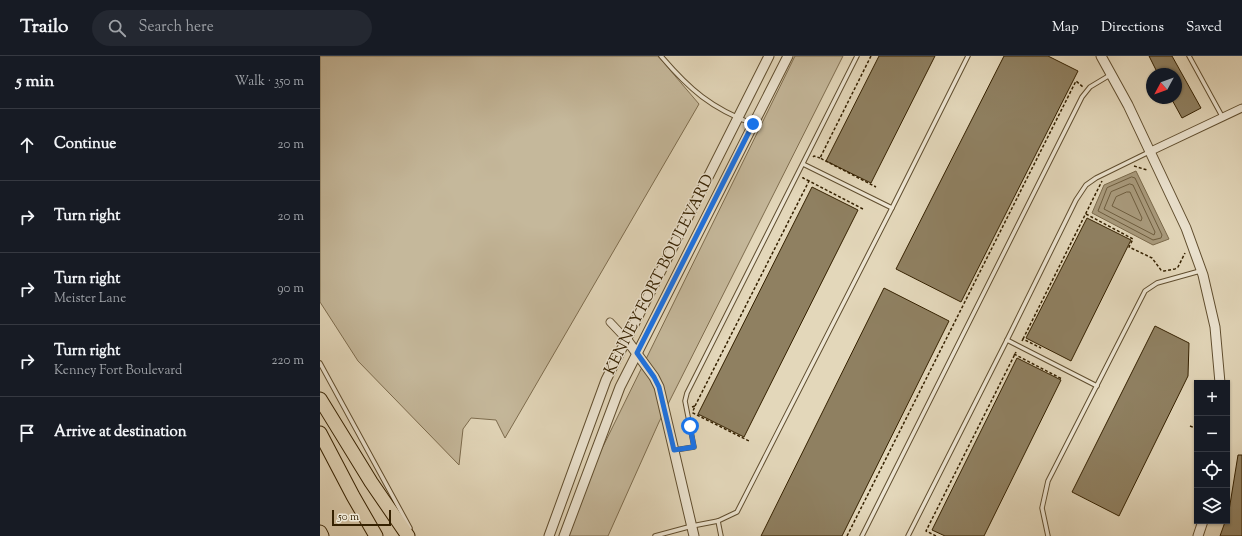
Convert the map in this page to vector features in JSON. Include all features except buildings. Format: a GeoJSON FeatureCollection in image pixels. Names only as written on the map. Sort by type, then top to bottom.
{"type":"FeatureCollection","features":[{"type":"Feature","properties":{"kind":"highway"},"geometry":{"type":"LineString","coordinates":[[320,399],[372,482],[409,533]]}},
{"type":"Feature","properties":{"kind":"highway"},"geometry":{"type":"LineString","coordinates":[[320,433],[376,536]]}},
{"type":"Feature","properties":{"kind":"highway"},"geometry":{"type":"LineString","coordinates":[[320,532],[322,536]]}},
{"type":"Feature","properties":{"kind":"street","name":"KENNEY FORT BOULEVARD"},"geometry":{"type":"LineString","coordinates":[[549,536],[606,380],[769,56]]}},
{"type":"Feature","properties":{"kind":"street","name":"KENNEY FORT BOULEVARD"},"geometry":{"type":"LineString","coordinates":[[564,536],[620,386],[788,56]]}},
{"type":"Feature","properties":{"kind":"street"},"geometry":{"type":"LineString","coordinates":[[1101,56],[1128,105],[1186,228],[1201,270],[1215,327],[1220,380]]}},
{"type":"Feature","properties":{"kind":"street"},"geometry":{"type":"LineString","coordinates":[[1151,152],[1242,108]]}},
{"type":"Feature","properties":{"kind":"street"},"geometry":{"type":"LineString","coordinates":[[610,322],[637,353],[654,377],[659,387],[694,536]]}},
{"type":"Feature","properties":{"kind":"street"},"geometry":{"type":"LineString","coordinates":[[1198,536],[1202,524]]}},
{"type":"Feature","properties":{"kind":"lane"},"geometry":{"type":"LineString","coordinates":[[661,56],[699,96],[714,106],[753,124]]}},
{"type":"Feature","properties":{"kind":"lane"},"geometry":{"type":"LineString","coordinates":[[674,450],[694,447],[685,401],[687,393],[857,56]]}},
{"type":"Feature","properties":{"kind":"lane"},"geometry":{"type":"LineString","coordinates":[[655,536],[718,521],[737,512],[968,56]]}},
{"type":"Feature","properties":{"kind":"lane"},"geometry":{"type":"LineString","coordinates":[[1189,56],[1223,118]]}},
{"type":"Feature","properties":{"kind":"lane"},"geometry":{"type":"LineString","coordinates":[[862,536],[1082,96],[1090,88],[1111,75]]}},
{"type":"Feature","properties":{"kind":"lane"},"geometry":{"type":"LineString","coordinates":[[909,536],[1076,200],[1086,185],[1096,178],[1151,152]]}},
{"type":"Feature","properties":{"kind":"lane"},"geometry":{"type":"LineString","coordinates":[[803,164],[892,208]]}},
{"type":"Feature","properties":{"kind":"lane"},"geometry":{"type":"LineString","coordinates":[[1048,536],[1042,508],[1048,481],[1145,291],[1157,283],[1201,270]]}},
{"type":"Feature","properties":{"kind":"lane"},"geometry":{"type":"LineString","coordinates":[[1007,340],[1097,386]]}},
{"type":"Feature","properties":{"kind":"lane"},"geometry":{"type":"LineString","coordinates":[[320,363],[409,533]]}},
{"type":"Feature","properties":{"kind":"lane"},"geometry":{"type":"LineString","coordinates":[[718,521],[721,536]]}},
{"type":"Feature","properties":{"kind":"path"},"geometry":{"type":"LineString","coordinates":[[820,158],[871,56]]}},
{"type":"Feature","properties":{"kind":"path"},"geometry":{"type":"LineString","coordinates":[[847,536],[1076,81],[1082,87]]}},
{"type":"Feature","properties":{"kind":"path"},"geometry":{"type":"LineString","coordinates":[[811,161],[814,156],[820,158],[876,187]]}},
{"type":"Feature","properties":{"kind":"path"},"geometry":{"type":"LineString","coordinates":[[1134,166],[1147,170]]}},
{"type":"Feature","properties":{"kind":"path"},"geometry":{"type":"LineString","coordinates":[[805,172],[803,178],[863,209]]}},
{"type":"Feature","properties":{"kind":"path"},"geometry":{"type":"LineString","coordinates":[[750,441],[693,413],[693,411],[809,181]]}},
{"type":"Feature","properties":{"kind":"path"},"geometry":{"type":"LineString","coordinates":[[1041,348],[1022,340],[1102,182]]}},
{"type":"Feature","properties":{"kind":"path"},"geometry":{"type":"LineString","coordinates":[[1086,214],[1133,239],[1129,247],[1152,258],[1161,270],[1164,271],[1178,267],[1186,253]]}},
{"type":"Feature","properties":{"kind":"path"},"geometry":{"type":"LineString","coordinates":[[936,536],[926,531],[1016,352]]}},
{"type":"Feature","properties":{"kind":"path"},"geometry":{"type":"LineString","coordinates":[[1014,354],[1062,379]]}},
{"type":"Feature","properties":{"kind":"path"},"geometry":{"type":"LineString","coordinates":[[1190,426],[1194,428]]}},
{"type":"Feature","properties":{"kind":"shaded area"},"geometry":{"type":"Polygon","coordinates":[[[320,56],[658,56],[699,104],[505,438],[496,420],[471,418],[463,429],[459,465],[358,361],[320,302],[320,56]]]}},
{"type":"Feature","properties":{"kind":"shaded area"},"geometry":{"type":"Polygon","coordinates":[[[795,56],[843,56],[659,422],[608,536],[559,536],[795,56]]]}},
{"type":"Feature","properties":{"kind":"water"},"geometry":{"type":"Polygon","coordinates":[[[1136,171],[1169,239],[1153,245],[1092,213],[1104,185],[1136,171]]]}},
{"type":"Feature","properties":{"kind":"route"},"geometry":{"type":"LineString","coordinates":[[690,426],[694,447],[674,450],[659,387],[654,377],[637,353],[753,124]]}}]}
